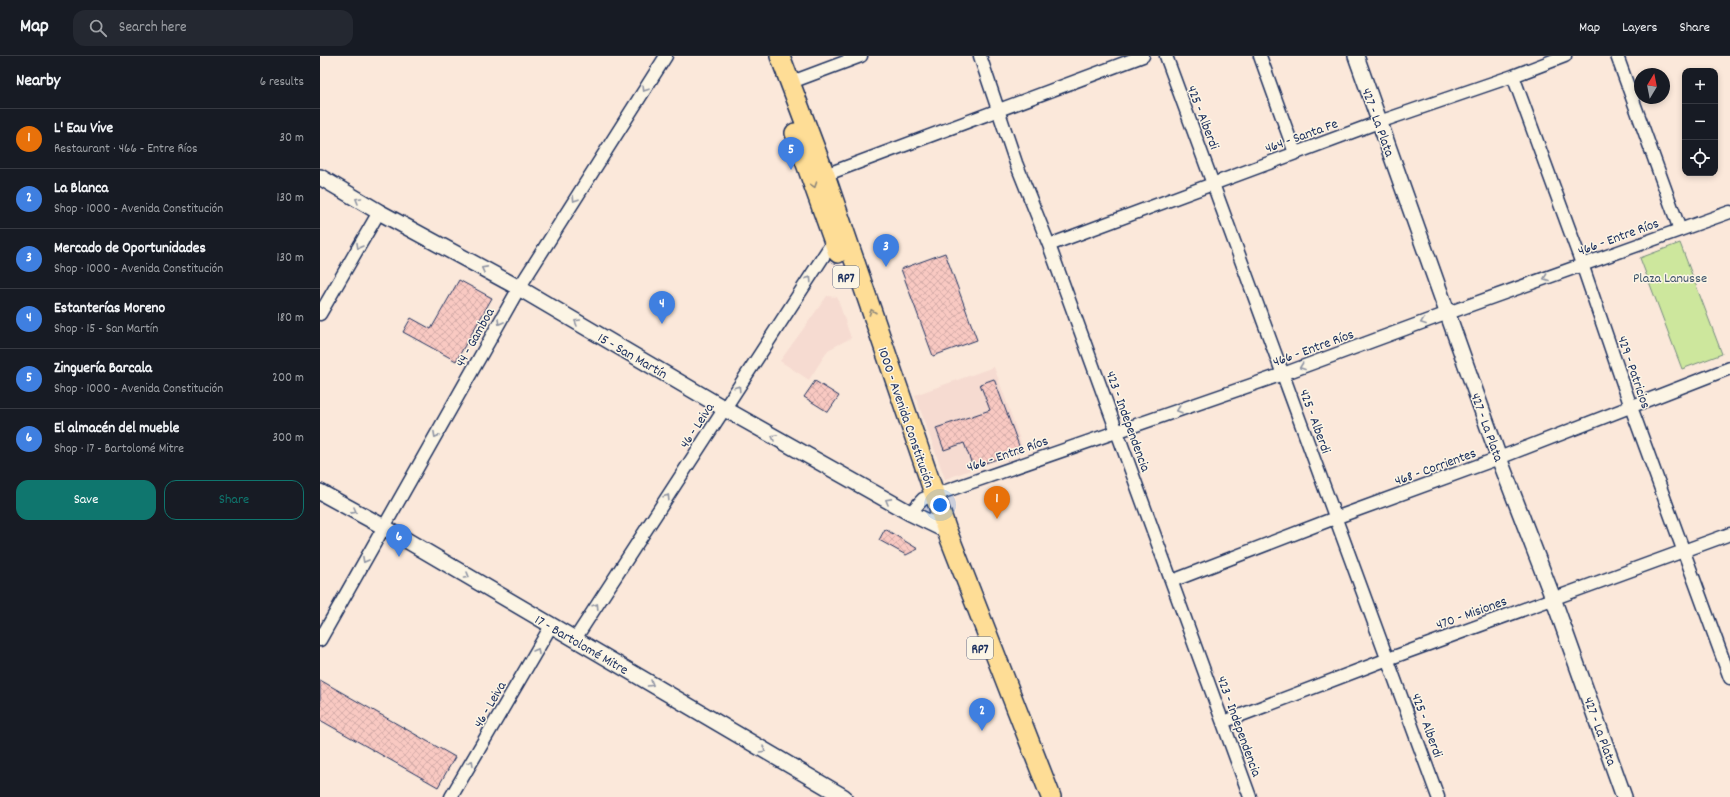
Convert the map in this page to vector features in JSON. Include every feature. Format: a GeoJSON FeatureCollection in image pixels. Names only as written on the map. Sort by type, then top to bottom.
{"type":"FeatureCollection","features":[{"type":"Feature","properties":{"kind":"main road","name":"1000 - Avenida Constitución"},"geometry":{"type":"LineString","coordinates":[[768,56],[838,234],[940,528],[1038,797]]}},
{"type":"Feature","properties":{"kind":"main road","name":"1000 - Avenida Constitución"},"geometry":{"type":"LineString","coordinates":[[780,56],[825,175],[838,234]]}},
{"type":"Feature","properties":{"kind":"main road","name":"1000 - Avenida Constitución"},"geometry":{"type":"LineString","coordinates":[[940,528],[1051,797]]}},
{"type":"Feature","properties":{"kind":"street","name":"44 - Gamboa"},"geometry":{"type":"LineString","coordinates":[[320,640],[519,288],[666,56]]}},
{"type":"Feature","properties":{"kind":"street"},"geometry":{"type":"LineString","coordinates":[[789,83],[861,56]]}},
{"type":"Feature","properties":{"kind":"street","name":"423 - Independencia"},"geometry":{"type":"LineString","coordinates":[[980,56],[1016,163],[1049,245],[1224,722],[1250,797]]}},
{"type":"Feature","properties":{"kind":"street"},"geometry":{"type":"LineString","coordinates":[[825,175],[1143,56]]}},
{"type":"Feature","properties":{"kind":"street","name":"425 - Alberdi"},"geometry":{"type":"LineString","coordinates":[[1166,56],[1438,797]]}},
{"type":"Feature","properties":{"kind":"street"},"geometry":{"type":"LineString","coordinates":[[1260,56],[1296,153]]}},
{"type":"Feature","properties":{"kind":"street","name":"427 - La Plata"},"geometry":{"type":"LineString","coordinates":[[1356,56],[1499,458],[1553,598],[1624,797]]}},
{"type":"Feature","properties":{"kind":"street","name":"464 - Santa Fe"},"geometry":{"type":"LineString","coordinates":[[1049,245],[1379,122],[1513,76],[1565,56]]}},
{"type":"Feature","properties":{"kind":"street"},"geometry":{"type":"LineString","coordinates":[[1617,56],[1680,230]]}},
{"type":"Feature","properties":{"kind":"street","name":"429 - Patricios"},"geometry":{"type":"LineString","coordinates":[[1513,76],[1730,678]]}},
{"type":"Feature","properties":{"kind":"street","name":"15 - San Martín"},"geometry":{"type":"LineString","coordinates":[[320,178],[378,212],[519,288],[725,409],[910,514],[940,528]]}},
{"type":"Feature","properties":{"kind":"street"},"geometry":{"type":"LineString","coordinates":[[320,314],[378,212]]}},
{"type":"Feature","properties":{"kind":"street","name":"466 - Entre Ríos"},"geometry":{"type":"LineString","coordinates":[[910,514],[929,497],[1284,374],[1582,264],[1730,212]]}},
{"type":"Feature","properties":{"kind":"street","name":"46 - Leiva"},"geometry":{"type":"LineString","coordinates":[[575,639],[838,234]]}},
{"type":"Feature","properties":{"kind":"street","name":"468 - Corrientes"},"geometry":{"type":"LineString","coordinates":[[1172,580],[1499,458],[1730,368]]}},
{"type":"Feature","properties":{"kind":"street","name":"17 - Bartolomé Mitre"},"geometry":{"type":"LineString","coordinates":[[320,492],[384,527],[844,797]]}},
{"type":"Feature","properties":{"kind":"street","name":"470 - Misiones"},"geometry":{"type":"LineString","coordinates":[[1224,722],[1388,658],[1730,534]]}},
{"type":"Feature","properties":{"kind":"street","name":"46 - Leiva"},"geometry":{"type":"LineString","coordinates":[[452,797],[552,626]]}},
{"type":"Feature","properties":{"kind":"shaded area"},"geometry":{"type":"Polygon","coordinates":[[[827,296],[837,297],[851,338],[828,350],[809,380],[780,361],[827,296]]]}},
{"type":"Feature","properties":{"kind":"shaded area"},"geometry":{"type":"Polygon","coordinates":[[[994,367],[1024,451],[945,479],[915,395],[994,367]]]}},
{"type":"Feature","properties":{"kind":"green space","name":"Plaza Lanusse"},"geometry":{"type":"Polygon","coordinates":[[[1680,243],[1722,354],[1682,369],[1640,258],[1680,243]]]}},
{"type":"Feature","properties":{"kind":"building"},"geometry":{"type":"Polygon","coordinates":[[[945,253],[977,340],[933,356],[901,269],[945,253]]]}},
{"type":"Feature","properties":{"kind":"building"},"geometry":{"type":"Polygon","coordinates":[[[459,280],[492,298],[456,361],[403,332],[411,318],[431,329],[459,280]]]}},
{"type":"Feature","properties":{"kind":"building"},"geometry":{"type":"Polygon","coordinates":[[[994,379],[1021,451],[973,467],[964,443],[944,450],[936,428],[990,410],[980,384],[994,379]]]}},
{"type":"Feature","properties":{"kind":"building"},"geometry":{"type":"Polygon","coordinates":[[[815,381],[839,396],[828,412],[804,397],[815,381]]]}},
{"type":"Feature","properties":{"kind":"building"},"geometry":{"type":"Polygon","coordinates":[[[885,529],[918,549],[906,555],[879,540],[885,529]]]}},
{"type":"Feature","properties":{"kind":"building"},"geometry":{"type":"Polygon","coordinates":[[[320,680],[455,757],[438,787],[320,720],[320,680]]]}},
{"type":"Feature","properties":{"kind":"place","name":"Zinguería Barcala"},"geometry":{"type":"Point","coordinates":[791,170]}},
{"type":"Feature","properties":{"kind":"place","name":"Mercado de Oportunidades"},"geometry":{"type":"Point","coordinates":[886,267]}},
{"type":"Feature","properties":{"kind":"place","name":"Estanterías Moreno"},"geometry":{"type":"Point","coordinates":[662,324]}},
{"type":"Feature","properties":{"kind":"place","name":"L' Eau Vive"},"geometry":{"type":"Point","coordinates":[997,519]}},
{"type":"Feature","properties":{"kind":"place","name":"El almacén del mueble"},"geometry":{"type":"Point","coordinates":[399,557]}},
{"type":"Feature","properties":{"kind":"place","name":"La Blanca"},"geometry":{"type":"Point","coordinates":[982,731]}}]}
